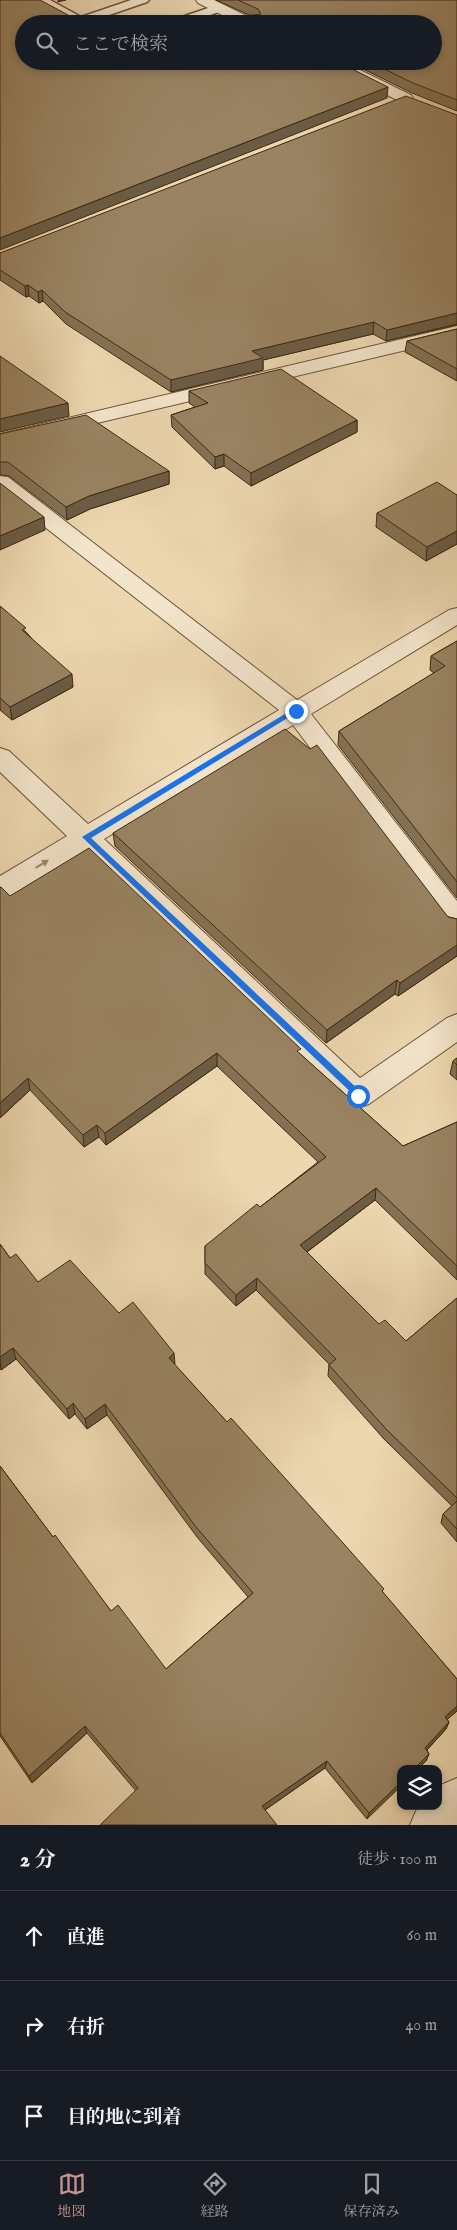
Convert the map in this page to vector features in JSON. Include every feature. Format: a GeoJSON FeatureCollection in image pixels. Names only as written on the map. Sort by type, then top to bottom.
{"type":"FeatureCollection","features":[{"type":"Feature","properties":{"kind":"street"},"geometry":{"type":"LineString","coordinates":[[203,0],[234,15]]}},
{"type":"Feature","properties":{"kind":"street"},"geometry":{"type":"LineString","coordinates":[[348,70],[422,105]]}},
{"type":"Feature","properties":{"kind":"street"},"geometry":{"type":"LineString","coordinates":[[387,105],[405,98]]}},
{"type":"Feature","properties":{"kind":"street"},"geometry":{"type":"LineString","coordinates":[[0,440],[457,332]]}},
{"type":"Feature","properties":{"kind":"street"},"geometry":{"type":"LineString","coordinates":[[0,482],[296,711],[457,921]]}},
{"type":"Feature","properties":{"kind":"street"},"geometry":{"type":"LineString","coordinates":[[0,889],[457,616]]}},
{"type":"Feature","properties":{"kind":"street"},"geometry":{"type":"LineString","coordinates":[[0,757],[358,1096],[457,1026]]}},
{"type":"Feature","properties":{"kind":"street"},"geometry":{"type":"LineString","coordinates":[[430,1825],[457,1798]]}},
{"type":"Feature","properties":{"kind":"lane"},"geometry":{"type":"LineString","coordinates":[[41,0],[69,15]]}},
{"type":"Feature","properties":{"kind":"lane"},"geometry":{"type":"LineString","coordinates":[[107,15],[143,0]]}},
{"type":"Feature","properties":{"kind":"lane"},"geometry":{"type":"LineString","coordinates":[[200,15],[220,8]]}},
{"type":"Feature","properties":{"kind":"building"},"geometry":{"type":"Polygon","coordinates":[[[0,0],[40,0],[68,15],[15,15],[15,70],[354,70],[388,87],[0,238],[0,0]]]}},
{"type":"Feature","properties":{"kind":"building"},"geometry":{"type":"Polygon","coordinates":[[[238,0],[457,0],[457,100],[413,83],[386,70],[442,70],[442,15],[253,15],[261,14],[258,9],[238,0]]]}},
{"type":"Feature","properties":{"kind":"building"},"geometry":{"type":"Polygon","coordinates":[[[406,96],[457,115],[457,313],[387,330],[374,322],[252,351],[263,358],[171,380],[65,312],[42,290],[38,292],[28,285],[25,286],[0,270],[0,253],[406,96]]]}},
{"type":"Feature","properties":{"kind":"building"},"geometry":{"type":"Polygon","coordinates":[[[457,329],[457,369],[407,341],[457,329]]]}},
{"type":"Feature","properties":{"kind":"building"},"geometry":{"type":"Polygon","coordinates":[[[0,356],[68,403],[0,419],[0,356]]]}},
{"type":"Feature","properties":{"kind":"building"},"geometry":{"type":"Polygon","coordinates":[[[281,369],[357,420],[251,473],[224,454],[215,457],[171,415],[208,403],[189,391],[281,369]]]}},
{"type":"Feature","properties":{"kind":"building"},"geometry":{"type":"Polygon","coordinates":[[[86,415],[169,471],[89,496],[66,507],[8,462],[0,462],[0,434],[86,415]]]}},
{"type":"Feature","properties":{"kind":"building"},"geometry":{"type":"Polygon","coordinates":[[[437,482],[457,495],[457,531],[427,547],[377,513],[437,482]]]}},
{"type":"Feature","properties":{"kind":"building"},"geometry":{"type":"Polygon","coordinates":[[[0,483],[44,517],[0,536],[0,483]]]}},
{"type":"Feature","properties":{"kind":"building"},"geometry":{"type":"Polygon","coordinates":[[[0,606],[26,628],[22,630],[72,674],[10,707],[0,698],[0,606]]]}},
{"type":"Feature","properties":{"kind":"building"},"geometry":{"type":"Polygon","coordinates":[[[457,641],[457,882],[339,731],[445,666],[431,656],[457,641]]]}},
{"type":"Feature","properties":{"kind":"building"},"geometry":{"type":"Polygon","coordinates":[[[285,729],[310,749],[317,745],[448,917],[457,919],[457,945],[400,983],[397,980],[327,1030],[113,833],[285,729]]]}},
{"type":"Feature","properties":{"kind":"building"},"geometry":{"type":"Polygon","coordinates":[[[89,848],[301,1049],[297,1051],[403,1146],[457,1122],[457,1266],[376,1188],[300,1245],[379,1324],[385,1320],[406,1341],[457,1298],[457,1498],[386,1429],[329,1365],[336,1359],[257,1278],[236,1295],[205,1263],[205,1246],[257,1204],[260,1207],[326,1157],[217,1053],[105,1133],[97,1125],[83,1135],[28,1078],[0,1103],[0,887],[10,896],[89,848]]]}},
{"type":"Feature","properties":{"kind":"building"},"geometry":{"type":"Polygon","coordinates":[[[0,1244],[10,1258],[16,1254],[38,1282],[70,1260],[119,1313],[133,1302],[174,1353],[169,1358],[227,1422],[231,1418],[319,1516],[384,1589],[382,1591],[457,1679],[457,1706],[445,1717],[449,1722],[425,1748],[429,1754],[418,1765],[397,1765],[397,1786],[369,1813],[327,1761],[262,1806],[277,1825],[100,1825],[138,1788],[85,1726],[29,1776],[0,1733],[0,1466],[53,1537],[55,1535],[111,1611],[118,1605],[166,1669],[253,1593],[196,1527],[105,1404],[85,1419],[73,1403],[67,1409],[13,1348],[0,1357],[0,1244]]]}},
{"type":"Feature","properties":{"kind":"building"},"geometry":{"type":"Polygon","coordinates":[[[457,1501],[457,1529],[443,1514],[457,1501]]]}},
{"type":"Feature","properties":{"kind":"route"},"geometry":{"type":"LineString","coordinates":[[296,711],[86,837],[358,1096]]}}]}
